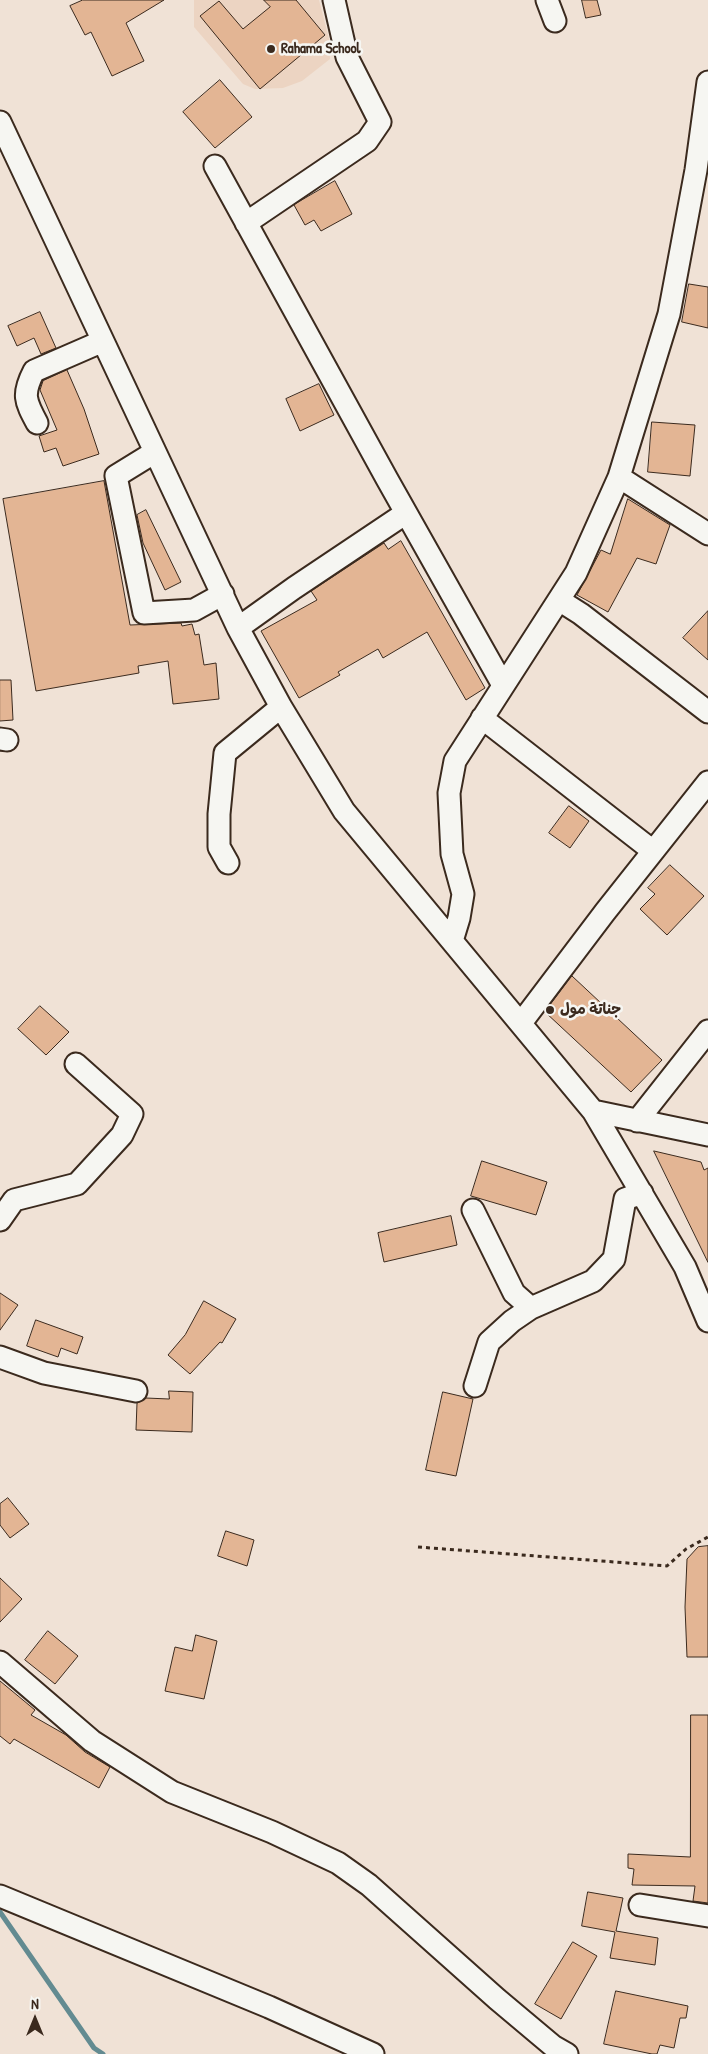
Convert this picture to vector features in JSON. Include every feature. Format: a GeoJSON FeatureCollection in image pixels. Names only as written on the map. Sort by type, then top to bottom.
{"type":"FeatureCollection","features":[{"type":"Feature","properties":{"kind":"street"},"geometry":{"type":"LineString","coordinates":[[246,223],[366,141],[380,122],[347,57],[334,0]]}},
{"type":"Feature","properties":{"kind":"street"},"geometry":{"type":"LineString","coordinates":[[547,0],[555,21]]}},
{"type":"Feature","properties":{"kind":"street"},"geometry":{"type":"LineString","coordinates":[[452,941],[459,918],[463,894],[452,854],[449,793],[455,761],[576,573],[618,477],[669,314],[696,170],[708,82]]}},
{"type":"Feature","properties":{"kind":"street"},"geometry":{"type":"LineString","coordinates":[[0,122],[238,628],[281,706],[344,811],[593,1111],[685,1267],[708,1321]]}},
{"type":"Feature","properties":{"kind":"street"},"geometry":{"type":"LineString","coordinates":[[215,166],[503,685]]}},
{"type":"Feature","properties":{"kind":"street"},"geometry":{"type":"LineString","coordinates":[[37,423],[26,404],[26,386],[34,370],[103,341]]}},
{"type":"Feature","properties":{"kind":"street"},"geometry":{"type":"LineString","coordinates":[[156,452],[116,476],[144,613],[194,610],[222,594]]}},
{"type":"Feature","properties":{"kind":"street"},"geometry":{"type":"LineString","coordinates":[[618,477],[708,534]]}},
{"type":"Feature","properties":{"kind":"street"},"geometry":{"type":"LineString","coordinates":[[238,628],[406,513]]}},
{"type":"Feature","properties":{"kind":"street"},"geometry":{"type":"LineString","coordinates":[[558,600],[582,614],[708,712]]}},
{"type":"Feature","properties":{"kind":"street"},"geometry":{"type":"LineString","coordinates":[[228,863],[219,847],[219,814],[225,753],[281,706]]}},
{"type":"Feature","properties":{"kind":"street"},"geometry":{"type":"LineString","coordinates":[[482,718],[653,851]]}},
{"type":"Feature","properties":{"kind":"street"},"geometry":{"type":"LineString","coordinates":[[521,1023],[708,782]]}},
{"type":"Feature","properties":{"kind":"street"},"geometry":{"type":"LineString","coordinates":[[630,1174],[626,1138],[632,1128],[647,1123],[708,1031]]}},
{"type":"Feature","properties":{"kind":"street"},"geometry":{"type":"LineString","coordinates":[[0,1220],[7,1199],[77,1184],[122,1135],[132,1114],[76,1064]]}},
{"type":"Feature","properties":{"kind":"street"},"geometry":{"type":"LineString","coordinates":[[593,1111],[708,1135]]}},
{"type":"Feature","properties":{"kind":"street"},"geometry":{"type":"LineString","coordinates":[[474,1386],[488,1342],[512,1321],[531,1308],[593,1281],[614,1259],[625,1199],[642,1193]]}},
{"type":"Feature","properties":{"kind":"street"},"geometry":{"type":"LineString","coordinates":[[473,1210],[514,1293],[531,1308]]}},
{"type":"Feature","properties":{"kind":"street"},"geometry":{"type":"LineString","coordinates":[[0,1357],[44,1373],[136,1391]]}},
{"type":"Feature","properties":{"kind":"street"},"geometry":{"type":"LineString","coordinates":[[0,1662],[92,1741],[172,1792],[272,1832],[338,1863],[369,1885],[496,1999],[553,2046],[567,2054]]}},
{"type":"Feature","properties":{"kind":"street"},"geometry":{"type":"LineString","coordinates":[[0,1896],[260,2004],[373,2054]]}},
{"type":"Feature","properties":{"kind":"street"},"geometry":{"type":"LineString","coordinates":[[640,1905],[708,1916]]}},
{"type":"Feature","properties":{"kind":"path"},"geometry":{"type":"LineString","coordinates":[[418,1547],[667,1566],[686,1549],[708,1537]]}},
{"type":"Feature","properties":{"kind":"shaded area","name":"Rahama School"},"geometry":{"type":"Polygon","coordinates":[[[194,0],[319,0],[329,39],[330,59],[302,81],[283,88],[255,89],[243,84],[194,27],[194,0]]]}},
{"type":"Feature","properties":{"kind":"building"},"geometry":{"type":"Polygon","coordinates":[[[83,0],[164,0],[126,23],[144,61],[112,76],[91,32],[85,35],[70,6],[83,0]]]}},
{"type":"Feature","properties":{"kind":"building"},"geometry":{"type":"Polygon","coordinates":[[[264,0],[296,0],[325,35],[260,89],[200,16],[219,1],[243,29],[270,7],[264,0]]]}},
{"type":"Feature","properties":{"kind":"building"},"geometry":{"type":"Polygon","coordinates":[[[582,0],[597,0],[601,15],[586,18],[582,0]]]}},
{"type":"Feature","properties":{"kind":"building"},"geometry":{"type":"Polygon","coordinates":[[[220,80],[252,117],[215,148],[183,112],[220,80]]]}},
{"type":"Feature","properties":{"kind":"building"},"geometry":{"type":"Polygon","coordinates":[[[335,181],[352,214],[321,231],[314,220],[305,225],[294,205],[335,181]]]}},
{"type":"Feature","properties":{"kind":"building"},"geometry":{"type":"Polygon","coordinates":[[[689,284],[708,287],[708,328],[682,322],[689,284]]]}},
{"type":"Feature","properties":{"kind":"building"},"geometry":{"type":"Polygon","coordinates":[[[40,312],[56,348],[41,354],[34,338],[17,346],[8,326],[40,312]]]}},
{"type":"Feature","properties":{"kind":"building"},"geometry":{"type":"Polygon","coordinates":[[[67,370],[84,409],[99,454],[63,466],[56,448],[44,452],[39,436],[57,430],[40,390],[43,381],[67,370]]]}},
{"type":"Feature","properties":{"kind":"building"},"geometry":{"type":"Polygon","coordinates":[[[319,384],[334,415],[300,431],[286,399],[319,384]]]}},
{"type":"Feature","properties":{"kind":"building"},"geometry":{"type":"Polygon","coordinates":[[[652,422],[695,425],[690,476],[648,472],[652,422]]]}},
{"type":"Feature","properties":{"kind":"building"},"geometry":{"type":"Polygon","coordinates":[[[104,481],[130,625],[181,623],[182,626],[192,624],[195,635],[199,634],[204,665],[216,663],[219,699],[173,704],[168,661],[138,666],[139,673],[36,691],[3,499],[104,481]]]}},
{"type":"Feature","properties":{"kind":"building"},"geometry":{"type":"Polygon","coordinates":[[[628,499],[670,525],[656,564],[637,558],[608,612],[577,595],[601,550],[610,554],[628,499]]]}},
{"type":"Feature","properties":{"kind":"building"},"geometry":{"type":"Polygon","coordinates":[[[146,510],[181,582],[165,590],[143,543],[137,515],[146,510]]]}},
{"type":"Feature","properties":{"kind":"building"},"geometry":{"type":"Polygon","coordinates":[[[401,541],[485,688],[466,700],[427,632],[383,658],[378,649],[338,672],[340,675],[299,698],[261,631],[317,600],[311,591],[384,543],[388,549],[401,541]]]}},
{"type":"Feature","properties":{"kind":"building"},"geometry":{"type":"Polygon","coordinates":[[[708,611],[708,660],[683,638],[708,611]]]}},
{"type":"Feature","properties":{"kind":"building"},"geometry":{"type":"Polygon","coordinates":[[[0,680],[11,680],[13,720],[0,721],[0,680]]]}},
{"type":"Feature","properties":{"kind":"building"},"geometry":{"type":"Polygon","coordinates":[[[569,806],[589,821],[570,848],[549,833],[569,806]]]}},
{"type":"Feature","properties":{"kind":"building"},"geometry":{"type":"Polygon","coordinates":[[[670,865],[704,896],[667,935],[640,909],[655,894],[648,888],[670,865]]]}},
{"type":"Feature","properties":{"kind":"building"},"geometry":{"type":"Polygon","coordinates":[[[572,976],[662,1060],[631,1092],[545,1012],[572,976]]]}},
{"type":"Feature","properties":{"kind":"building"},"geometry":{"type":"Polygon","coordinates":[[[40,1006],[69,1032],[46,1055],[18,1029],[40,1006]]]}},
{"type":"Feature","properties":{"kind":"building"},"geometry":{"type":"Polygon","coordinates":[[[654,1151],[701,1162],[704,1170],[708,1168],[708,1262],[654,1151]]]}},
{"type":"Feature","properties":{"kind":"building"},"geometry":{"type":"Polygon","coordinates":[[[482,1161],[547,1182],[536,1215],[471,1196],[482,1161]]]}},
{"type":"Feature","properties":{"kind":"building"},"geometry":{"type":"Polygon","coordinates":[[[451,1216],[457,1245],[384,1262],[378,1233],[451,1216]]]}},
{"type":"Feature","properties":{"kind":"building"},"geometry":{"type":"Polygon","coordinates":[[[0,1293],[18,1305],[0,1330],[0,1293]]]}},
{"type":"Feature","properties":{"kind":"building"},"geometry":{"type":"Polygon","coordinates":[[[204,1301],[236,1319],[222,1343],[220,1342],[190,1374],[168,1355],[185,1335],[204,1301]]]}},
{"type":"Feature","properties":{"kind":"building"},"geometry":{"type":"Polygon","coordinates":[[[36,1320],[83,1337],[77,1354],[61,1348],[58,1357],[27,1346],[36,1320]]]}},
{"type":"Feature","properties":{"kind":"building"},"geometry":{"type":"Polygon","coordinates":[[[169,1391],[193,1392],[192,1432],[136,1430],[137,1403],[146,1398],[169,1399],[169,1391]]]}},
{"type":"Feature","properties":{"kind":"building"},"geometry":{"type":"Polygon","coordinates":[[[443,1392],[473,1399],[456,1476],[426,1470],[443,1392]]]}},
{"type":"Feature","properties":{"kind":"building"},"geometry":{"type":"Polygon","coordinates":[[[8,1498],[29,1524],[10,1538],[0,1525],[0,1504],[8,1498]]]}},
{"type":"Feature","properties":{"kind":"building"},"geometry":{"type":"Polygon","coordinates":[[[226,1531],[254,1540],[247,1566],[218,1556],[226,1531]]]}},
{"type":"Feature","properties":{"kind":"building"},"geometry":{"type":"Polygon","coordinates":[[[708,1546],[708,1657],[687,1657],[685,1607],[687,1559],[698,1547],[708,1546]]]}},
{"type":"Feature","properties":{"kind":"building"},"geometry":{"type":"Polygon","coordinates":[[[0,1578],[22,1599],[0,1622],[0,1578]]]}},
{"type":"Feature","properties":{"kind":"building"},"geometry":{"type":"Polygon","coordinates":[[[48,1631],[78,1656],[55,1684],[25,1660],[48,1631]]]}},
{"type":"Feature","properties":{"kind":"building"},"geometry":{"type":"Polygon","coordinates":[[[196,1635],[217,1641],[204,1699],[165,1691],[175,1647],[192,1651],[196,1635]]]}},
{"type":"Feature","properties":{"kind":"building"},"geometry":{"type":"Polygon","coordinates":[[[0,1681],[35,1710],[31,1715],[66,1735],[85,1752],[110,1767],[99,1788],[14,1739],[10,1744],[0,1736],[0,1681]]]}},
{"type":"Feature","properties":{"kind":"building"},"geometry":{"type":"Polygon","coordinates":[[[691,1715],[708,1715],[708,1903],[693,1901],[695,1886],[632,1885],[634,1869],[628,1868],[628,1854],[690,1857],[691,1715]]]}},
{"type":"Feature","properties":{"kind":"building"},"geometry":{"type":"Polygon","coordinates":[[[588,1892],[623,1898],[616,1931],[658,1938],[655,1965],[610,1958],[615,1932],[582,1926],[588,1892]]]}},
{"type":"Feature","properties":{"kind":"building"},"geometry":{"type":"Polygon","coordinates":[[[573,1942],[597,1956],[561,2019],[535,2004],[573,1942]]]}},
{"type":"Feature","properties":{"kind":"building"},"geometry":{"type":"Polygon","coordinates":[[[616,1991],[688,2006],[686,2018],[680,2018],[674,2048],[660,2045],[657,2054],[652,2054],[604,2044],[616,1991]]]}},
{"type":"Feature","properties":{"kind":"waterway"},"geometry":{"type":"LineString","coordinates":[[0,1912],[94,2048],[103,2054]]}},
{"type":"Feature","properties":{"kind":"place","name":"Rahama School"},"geometry":{"type":"Point","coordinates":[271,49]}},
{"type":"Feature","properties":{"kind":"place","name":"جناتة مول"},"geometry":{"type":"Point","coordinates":[550,1010]}}]}
